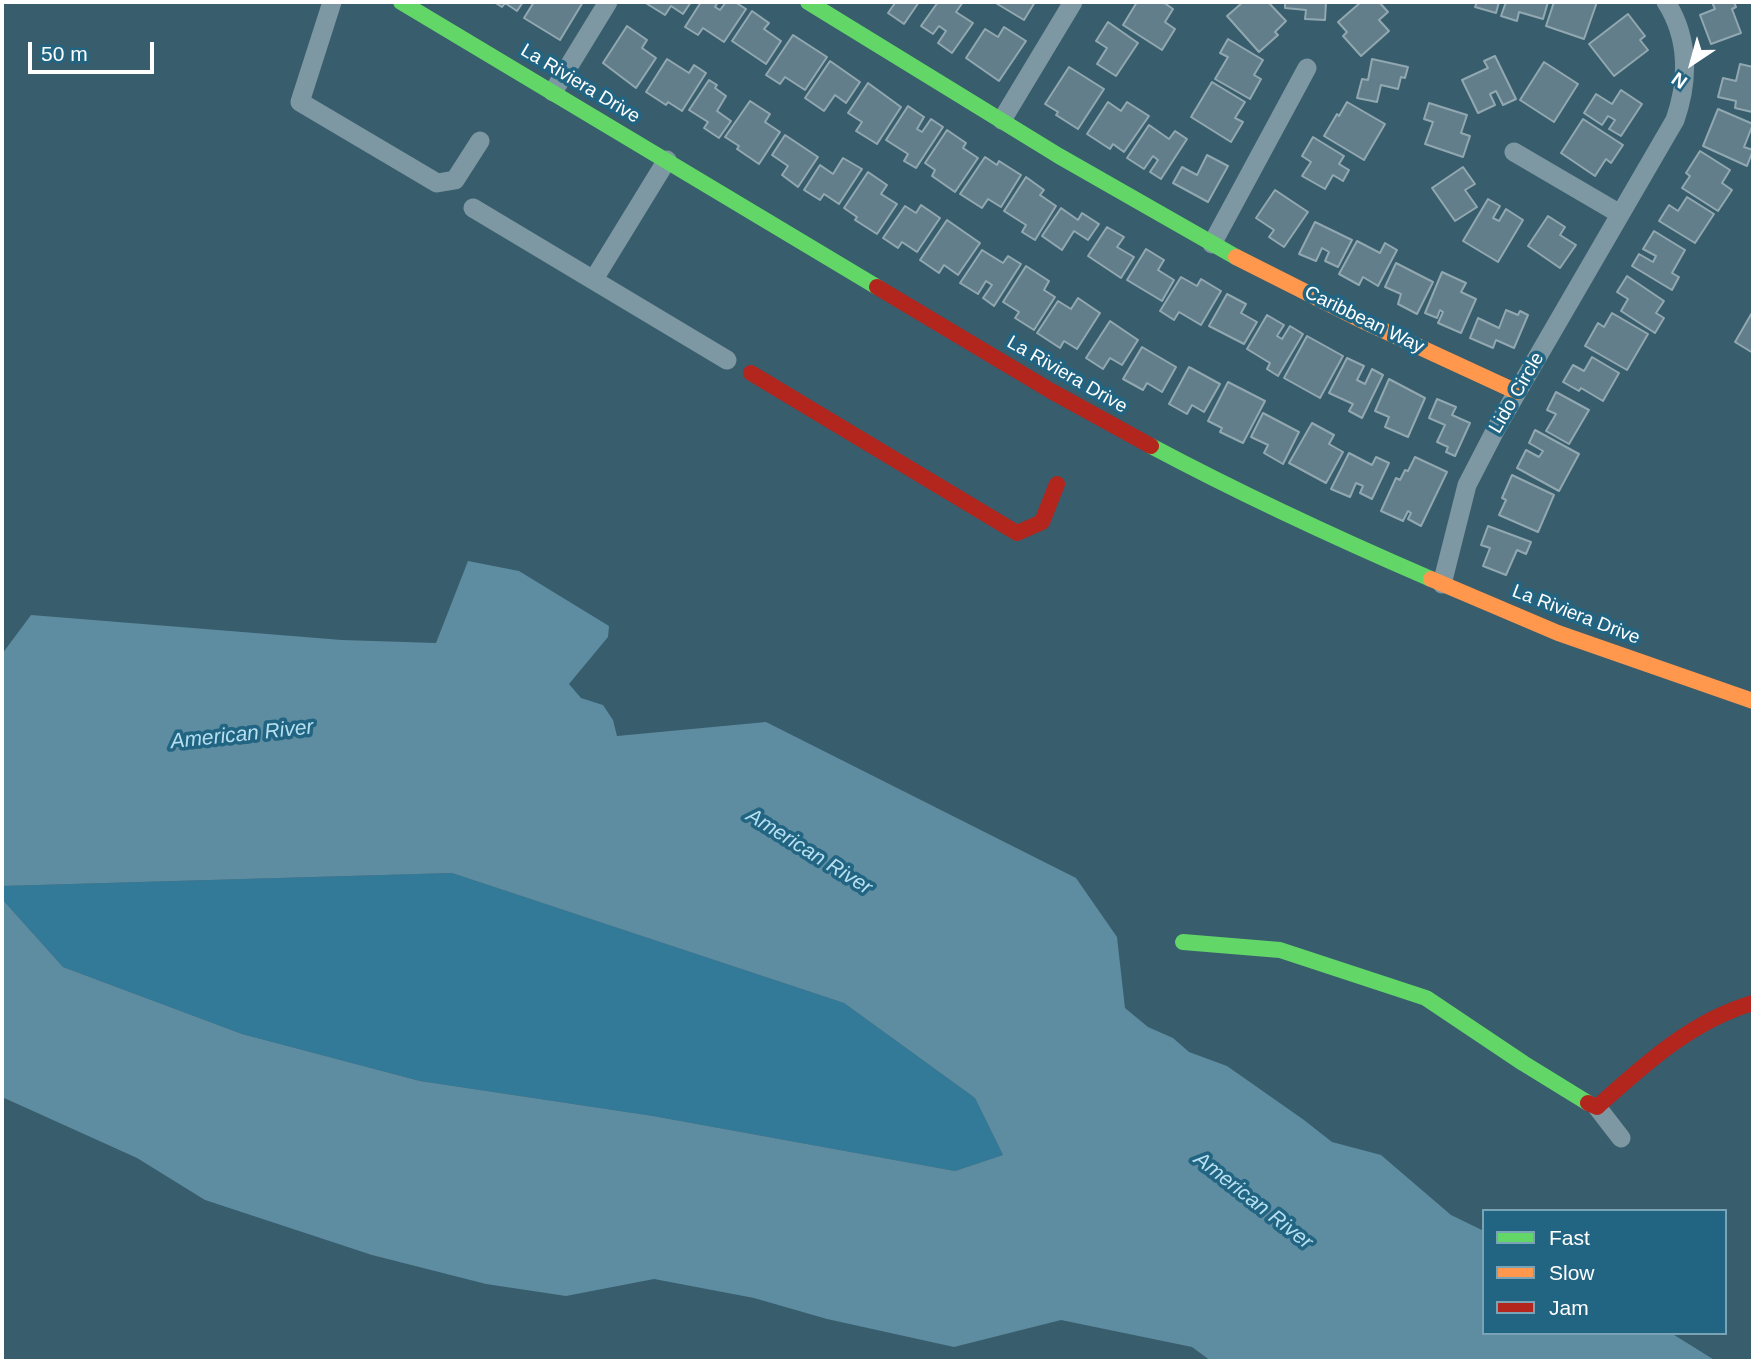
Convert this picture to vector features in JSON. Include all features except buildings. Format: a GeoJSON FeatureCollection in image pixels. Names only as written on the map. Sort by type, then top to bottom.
{"type":"FeatureCollection","features":[{"type":"Feature","properties":{"kind":"street"},"geometry":{"type":"LineString","coordinates":[[332,2],[300,102],[437,183],[455,180],[480,141]]}},
{"type":"Feature","properties":{"kind":"street","name":"La Riviera Drive"},"geometry":{"type":"LineString","coordinates":[[401,2],[1105,421],[1215,480],[1328,535],[1558,633],[1753,701]]}},
{"type":"Feature","properties":{"kind":"street"},"geometry":{"type":"LineString","coordinates":[[553,92],[608,2]]}},
{"type":"Feature","properties":{"kind":"street","name":"Caribbean Way"},"geometry":{"type":"LineString","coordinates":[[808,2],[836,9],[1002,120],[1212,244],[1316,298],[1517,392]]}},
{"type":"Feature","properties":{"kind":"street"},"geometry":{"type":"LineString","coordinates":[[1002,120],[1073,2]]}},
{"type":"Feature","properties":{"kind":"street","name":"Lido Circle"},"geometry":{"type":"LineString","coordinates":[[1442,584],[1467,485],[1517,392],[1675,120],[1685,82],[1685,56],[1680,31],[1665,2]]}},
{"type":"Feature","properties":{"kind":"street"},"geometry":{"type":"LineString","coordinates":[[1212,244],[1307,68]]}},
{"type":"Feature","properties":{"kind":"street"},"geometry":{"type":"LineString","coordinates":[[1514,152],[1620,214]]}},
{"type":"Feature","properties":{"kind":"street"},"geometry":{"type":"LineString","coordinates":[[594,279],[667,160]]}},
{"type":"Feature","properties":{"kind":"street"},"geometry":{"type":"LineString","coordinates":[[473,208],[727,360]]}},
{"type":"Feature","properties":{"kind":"street"},"geometry":{"type":"LineString","coordinates":[[751,373],[1017,533],[1042,522],[1057,484]]}},
{"type":"Feature","properties":{"kind":"street"},"geometry":{"type":"LineString","coordinates":[[1183,942],[1280,950],[1426,998],[1556,1084],[1598,1107],[1620,1138]]}},
{"type":"Feature","properties":{"kind":"street"},"geometry":{"type":"LineString","coordinates":[[1598,1107],[1657,1055],[1702,1025],[1740,1006],[1753,1003]]}},
{"type":"Feature","properties":{"kind":"shaded area"},"geometry":{"type":"Polygon","coordinates":[[[452,873],[844,1003],[975,1098],[1003,1155],[955,1171],[653,1116],[420,1081],[242,1034],[63,967],[2,899],[2,886],[452,873]]]}},
{"type":"Feature","properties":{"kind":"water","name":"American River"},"geometry":{"type":"Polygon","coordinates":[[[468,561],[519,571],[609,626],[608,637],[569,684],[581,698],[603,705],[613,720],[617,736],[766,722],[1076,878],[1117,937],[1125,1008],[1148,1027],[1173,1038],[1189,1052],[1227,1066],[1332,1142],[1381,1155],[1451,1215],[1482,1230],[1482,1335],[1674,1335],[1716,1361],[1211,1361],[1192,1347],[1061,1320],[954,1347],[827,1319],[754,1298],[654,1279],[566,1296],[486,1284],[372,1255],[205,1200],[137,1158],[2,1097],[2,899],[63,967],[242,1034],[420,1081],[653,1116],[955,1171],[1003,1155],[975,1098],[844,1003],[452,873],[2,886],[2,654],[31,615],[342,640],[436,643],[468,561]]]}},
{"type":"Feature","properties":{"kind":"traffic: fast"},"geometry":{"type":"LineString","coordinates":[[401,2],[877,287]]}},
{"type":"Feature","properties":{"kind":"traffic: fast"},"geometry":{"type":"LineString","coordinates":[[808,2],[1059,156],[1236,257]]}},
{"type":"Feature","properties":{"kind":"traffic: fast"},"geometry":{"type":"LineString","coordinates":[[1151,446],[1290,516],[1431,579]]}},
{"type":"Feature","properties":{"kind":"traffic: fast"},"geometry":{"type":"LineString","coordinates":[[1183,942],[1280,950],[1426,998],[1588,1103]]}},
{"type":"Feature","properties":{"kind":"traffic: slow"},"geometry":{"type":"LineString","coordinates":[[1236,257],[1363,321],[1517,392]]}},
{"type":"Feature","properties":{"kind":"traffic: slow"},"geometry":{"type":"LineString","coordinates":[[1431,579],[1558,633],[1753,701]]}},
{"type":"Feature","properties":{"kind":"traffic: jam"},"geometry":{"type":"LineString","coordinates":[[877,287],[1051,391],[1151,446]]}},
{"type":"Feature","properties":{"kind":"traffic: jam"},"geometry":{"type":"LineString","coordinates":[[751,373],[1017,533],[1042,522],[1057,484]]}},
{"type":"Feature","properties":{"kind":"traffic: jam"},"geometry":{"type":"LineString","coordinates":[[1588,1103],[1597,1107],[1669,1046],[1709,1021],[1753,1003]]}}]}
